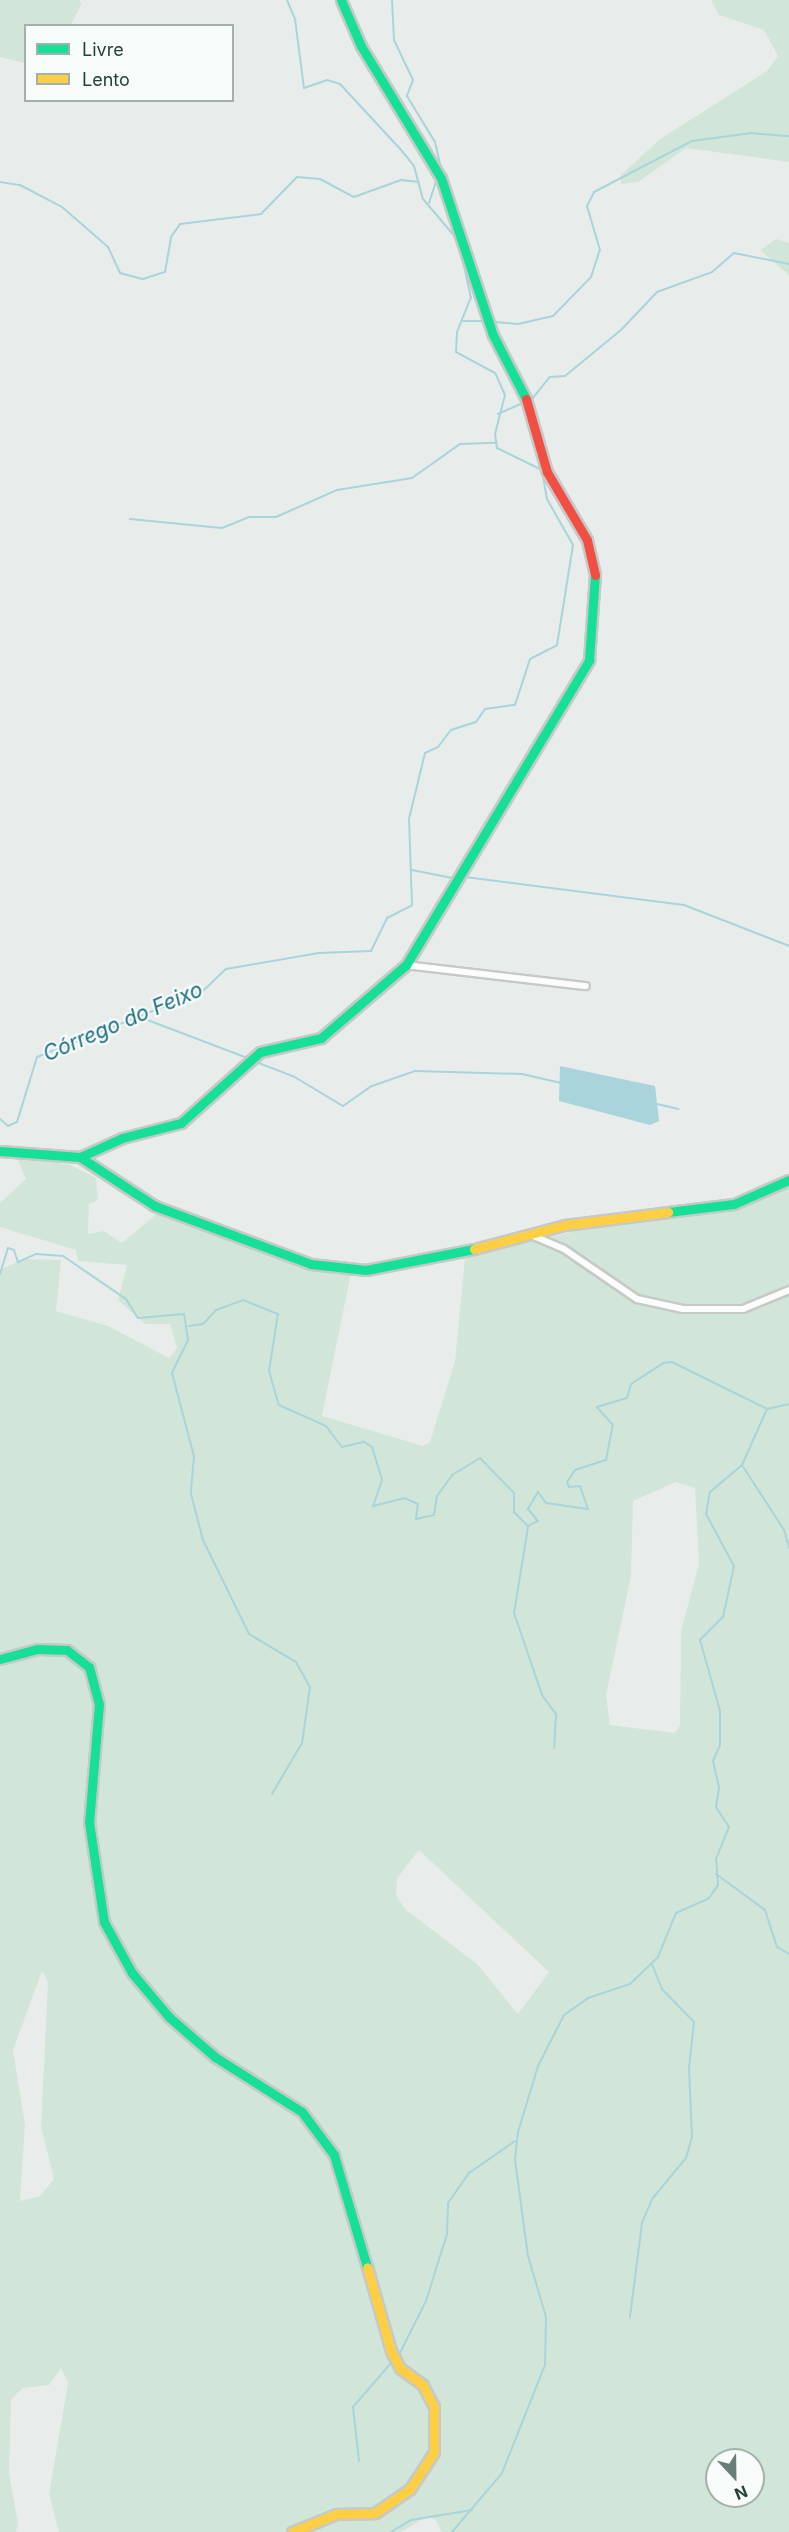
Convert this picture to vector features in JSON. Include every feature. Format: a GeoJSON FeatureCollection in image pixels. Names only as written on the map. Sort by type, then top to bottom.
{"type":"FeatureCollection","features":[{"type":"Feature","properties":{"kind":"street"},"geometry":{"type":"LineString","coordinates":[[0,1151],[80,1157],[122,1138],[172,1129],[260,1052],[321,1038],[406,965],[589,660],[595,577],[586,540],[547,472],[525,394],[493,334],[441,178],[361,46],[341,0]]}},
{"type":"Feature","properties":{"kind":"street"},"geometry":{"type":"LineString","coordinates":[[406,965],[586,986]]}},
{"type":"Feature","properties":{"kind":"street"},"geometry":{"type":"LineString","coordinates":[[80,1157],[154,1206],[311,1264],[366,1270],[405,1265],[565,1225],[734,1204],[789,1180]]}},
{"type":"Feature","properties":{"kind":"street"},"geometry":{"type":"LineString","coordinates":[[530,1234],[649,1302],[683,1309],[743,1309],[789,1290]]}},
{"type":"Feature","properties":{"kind":"street"},"geometry":{"type":"LineString","coordinates":[[0,1659],[38,1649],[67,1650],[89,1667],[99,1704],[88,1822],[104,1922],[132,1973],[170,2018],[215,2057],[302,2112],[334,2156],[391,2350],[400,2368],[423,2385],[434,2407],[438,2426],[434,2452],[410,2489],[375,2513],[336,2514],[292,2532]]}},
{"type":"Feature","properties":{"kind":"green space"},"geometry":{"type":"Polygon","coordinates":[[[0,0],[80,0],[81,5],[72,24],[24,24],[24,63],[0,57],[0,0]]]}},
{"type":"Feature","properties":{"kind":"green space"},"geometry":{"type":"Polygon","coordinates":[[[711,0],[789,0],[789,162],[686,148],[638,182],[621,184],[621,175],[660,139],[767,71],[778,56],[764,30],[719,15],[711,0]]]}},
{"type":"Feature","properties":{"kind":"green space"},"geometry":{"type":"Polygon","coordinates":[[[776,239],[789,243],[789,275],[760,250],[776,239]]]}},
{"type":"Feature","properties":{"kind":"green space"},"geometry":{"type":"Polygon","coordinates":[[[17,1158],[68,1164],[96,1178],[98,1200],[89,1204],[88,1234],[104,1231],[122,1243],[159,1212],[298,1262],[351,1273],[322,1416],[423,1446],[430,1442],[455,1361],[465,1257],[597,1226],[732,1206],[789,1184],[789,2532],[442,2532],[435,2519],[426,2517],[401,2532],[59,2532],[49,2494],[68,2383],[61,2368],[49,2385],[23,2388],[11,2399],[9,2473],[18,2524],[16,2532],[0,2532],[0,1270],[24,1259],[61,1260],[56,1311],[108,1326],[169,1358],[177,1348],[170,1324],[145,1324],[118,1300],[127,1265],[78,1261],[76,1250],[0,1227],[0,1203],[26,1179],[17,1158]],[[676,1482],[633,1501],[631,1576],[606,1695],[610,1725],[675,1733],[680,1725],[681,1631],[699,1564],[695,1488],[676,1482]],[[419,1850],[397,1878],[396,1895],[405,1909],[477,1964],[518,2014],[549,1972],[419,1850]],[[42,1971],[13,2050],[25,2125],[20,2201],[40,2196],[54,2179],[41,2127],[48,1982],[42,1971]]]}},
{"type":"Feature","properties":{"kind":"water"},"geometry":{"type":"Polygon","coordinates":[[[560,1066],[655,1086],[659,1121],[650,1125],[559,1101],[560,1066]]]}},
{"type":"Feature","properties":{"kind":"waterway","name":"Córrego do Feixo"},"geometry":{"type":"LineString","coordinates":[[287,0],[295,19],[304,88],[327,80],[340,84],[414,166],[423,199],[456,238]]}},
{"type":"Feature","properties":{"kind":"waterway"},"geometry":{"type":"LineString","coordinates":[[392,0],[394,40],[413,80],[407,96],[435,142],[442,173]]}},
{"type":"Feature","properties":{"kind":"waterway"},"geometry":{"type":"LineString","coordinates":[[495,322],[518,324],[553,316],[591,277],[600,250],[587,206],[594,192],[692,141],[751,133],[789,136]]}},
{"type":"Feature","properties":{"kind":"waterway"},"geometry":{"type":"LineString","coordinates":[[0,182],[20,185],[62,207],[108,247],[120,273],[143,279],[165,272],[171,237],[180,224],[261,214],[297,177],[320,179],[354,197],[401,180],[419,182]]}},
{"type":"Feature","properties":{"kind":"waterway"},"geometry":{"type":"LineString","coordinates":[[429,203],[436,181]]}},
{"type":"Feature","properties":{"kind":"waterway","name":"Córrego do Feixo"},"geometry":{"type":"LineString","coordinates":[[0,1119],[8,1126],[17,1122],[37,1057],[203,991],[226,969],[319,953],[371,951],[387,918],[412,905],[409,819],[425,753],[438,747],[451,730],[476,722],[485,709],[515,705],[530,659],[557,645],[573,545],[547,499],[542,470],[497,448],[495,434],[505,395],[495,373],[456,352],[457,332],[471,298],[461,252]]}},
{"type":"Feature","properties":{"kind":"waterway"},"geometry":{"type":"LineString","coordinates":[[532,399],[550,377],[565,376],[621,330],[657,292],[712,272],[734,253],[789,264]]}},
{"type":"Feature","properties":{"kind":"waterway"},"geometry":{"type":"LineString","coordinates":[[463,321],[484,321]]}},
{"type":"Feature","properties":{"kind":"waterway"},"geometry":{"type":"LineString","coordinates":[[498,414],[523,403]]}},
{"type":"Feature","properties":{"kind":"waterway"},"geometry":{"type":"LineString","coordinates":[[130,519],[222,528],[249,517],[276,517],[337,490],[412,478],[460,444],[495,443]]}},
{"type":"Feature","properties":{"kind":"waterway"},"geometry":{"type":"LineString","coordinates":[[412,870],[452,878]]}},
{"type":"Feature","properties":{"kind":"waterway"},"geometry":{"type":"LineString","coordinates":[[465,877],[684,905],[789,946]]}},
{"type":"Feature","properties":{"kind":"waterway"},"geometry":{"type":"LineString","coordinates":[[137,1016],[245,1057]]}},
{"type":"Feature","properties":{"kind":"waterway"},"geometry":{"type":"LineString","coordinates":[[256,1062],[293,1076],[343,1106],[372,1086],[415,1071],[522,1074],[561,1083]]}},
{"type":"Feature","properties":{"kind":"waterway"},"geometry":{"type":"LineString","coordinates":[[657,1104],[678,1109]]}},
{"type":"Feature","properties":{"kind":"waterway"},"geometry":{"type":"LineString","coordinates":[[0,1274],[8,1248],[14,1250],[18,1262],[36,1254],[63,1256],[126,1299],[138,1318],[184,1314],[188,1340],[172,1373],[194,1456],[191,1494],[203,1540],[249,1634],[296,1662],[310,1687],[302,1743],[272,1794]]}},
{"type":"Feature","properties":{"kind":"waterway"},"geometry":{"type":"LineString","coordinates":[[189,1326],[203,1324],[216,1310],[243,1300],[278,1314],[269,1371],[279,1405],[326,1426],[342,1447],[364,1442],[372,1447],[382,1480],[373,1506],[404,1498],[418,1504],[416,1519],[434,1515],[437,1496],[452,1475],[480,1458],[514,1493],[514,1512],[528,1526]]}},
{"type":"Feature","properties":{"kind":"waterway"},"geometry":{"type":"LineString","coordinates":[[528,1526],[538,1521],[528,1509],[538,1492],[546,1503],[588,1509],[580,1486],[569,1487],[567,1482],[575,1470],[606,1460],[613,1425],[597,1407],[627,1398],[631,1384],[663,1363],[672,1362],[767,1409],[789,1404]]}},
{"type":"Feature","properties":{"kind":"waterway"},"geometry":{"type":"LineString","coordinates":[[452,2532],[502,2473],[545,2365],[546,2317],[528,2256],[515,2160],[518,2132],[538,2066],[564,2015],[588,1998],[630,1984],[658,1957],[676,1913],[709,1898],[718,1885],[716,1859],[729,1827],[716,1807],[719,1787],[713,1761],[720,1745],[720,1711],[700,1640],[723,1617],[734,1566],[706,1514],[710,1492],[742,1465],[767,1409]]}},
{"type":"Feature","properties":{"kind":"waterway"},"geometry":{"type":"LineString","coordinates":[[742,1465],[784,1530],[789,1548]]}},
{"type":"Feature","properties":{"kind":"waterway"},"geometry":{"type":"LineString","coordinates":[[528,1527],[514,1613],[542,1695],[556,1714],[554,1748]]}},
{"type":"Feature","properties":{"kind":"waterway"},"geometry":{"type":"LineString","coordinates":[[716,1874],[765,1910],[777,1947],[789,1954]]}},
{"type":"Feature","properties":{"kind":"waterway"},"geometry":{"type":"LineString","coordinates":[[630,2317],[642,2223],[652,2199],[686,2158],[692,2137],[689,2068],[694,2022],[662,1989],[652,1964]]}},
{"type":"Feature","properties":{"kind":"waterway"},"geometry":{"type":"LineString","coordinates":[[398,2357],[426,2301],[447,2234],[448,2203],[469,2173],[515,2141]]}},
{"type":"Feature","properties":{"kind":"waterway"},"geometry":{"type":"LineString","coordinates":[[359,2461],[353,2407],[391,2363]]}},
{"type":"Feature","properties":{"kind":"waterway"},"geometry":{"type":"LineString","coordinates":[[391,2532],[411,2520],[472,2510]]}},
{"type":"Feature","properties":{"kind":"traffic: fast"},"geometry":{"type":"LineString","coordinates":[[341,0],[361,46],[441,178],[493,335],[526,399]]}},
{"type":"Feature","properties":{"kind":"traffic: fast"},"geometry":{"type":"LineString","coordinates":[[80,1157],[122,1138],[181,1123],[260,1052],[321,1038],[406,965],[589,660],[595,575]]}},
{"type":"Feature","properties":{"kind":"traffic: fast"},"geometry":{"type":"LineString","coordinates":[[0,1151],[80,1157],[155,1206],[311,1264],[366,1270],[474,1249]]}},
{"type":"Feature","properties":{"kind":"traffic: fast"},"geometry":{"type":"LineString","coordinates":[[668,1212],[734,1204],[789,1180]]}},
{"type":"Feature","properties":{"kind":"traffic: fast"},"geometry":{"type":"LineString","coordinates":[[0,1659],[38,1649],[67,1650],[89,1667],[99,1704],[89,1822],[104,1922],[132,1973],[169,2017],[215,2057],[302,2112],[334,2155],[367,2267]]}},
{"type":"Feature","properties":{"kind":"traffic: slow"},"geometry":{"type":"LineString","coordinates":[[474,1249],[565,1225],[668,1212]]}},
{"type":"Feature","properties":{"kind":"traffic: slow"},"geometry":{"type":"LineString","coordinates":[[292,2532],[336,2514],[375,2513],[410,2489],[434,2452],[434,2407],[423,2385],[400,2368],[391,2351],[367,2267]]}},
{"type":"Feature","properties":{"kind":"traffic: jam"},"geometry":{"type":"LineString","coordinates":[[526,399],[547,472],[587,540],[595,575]]}}]}
